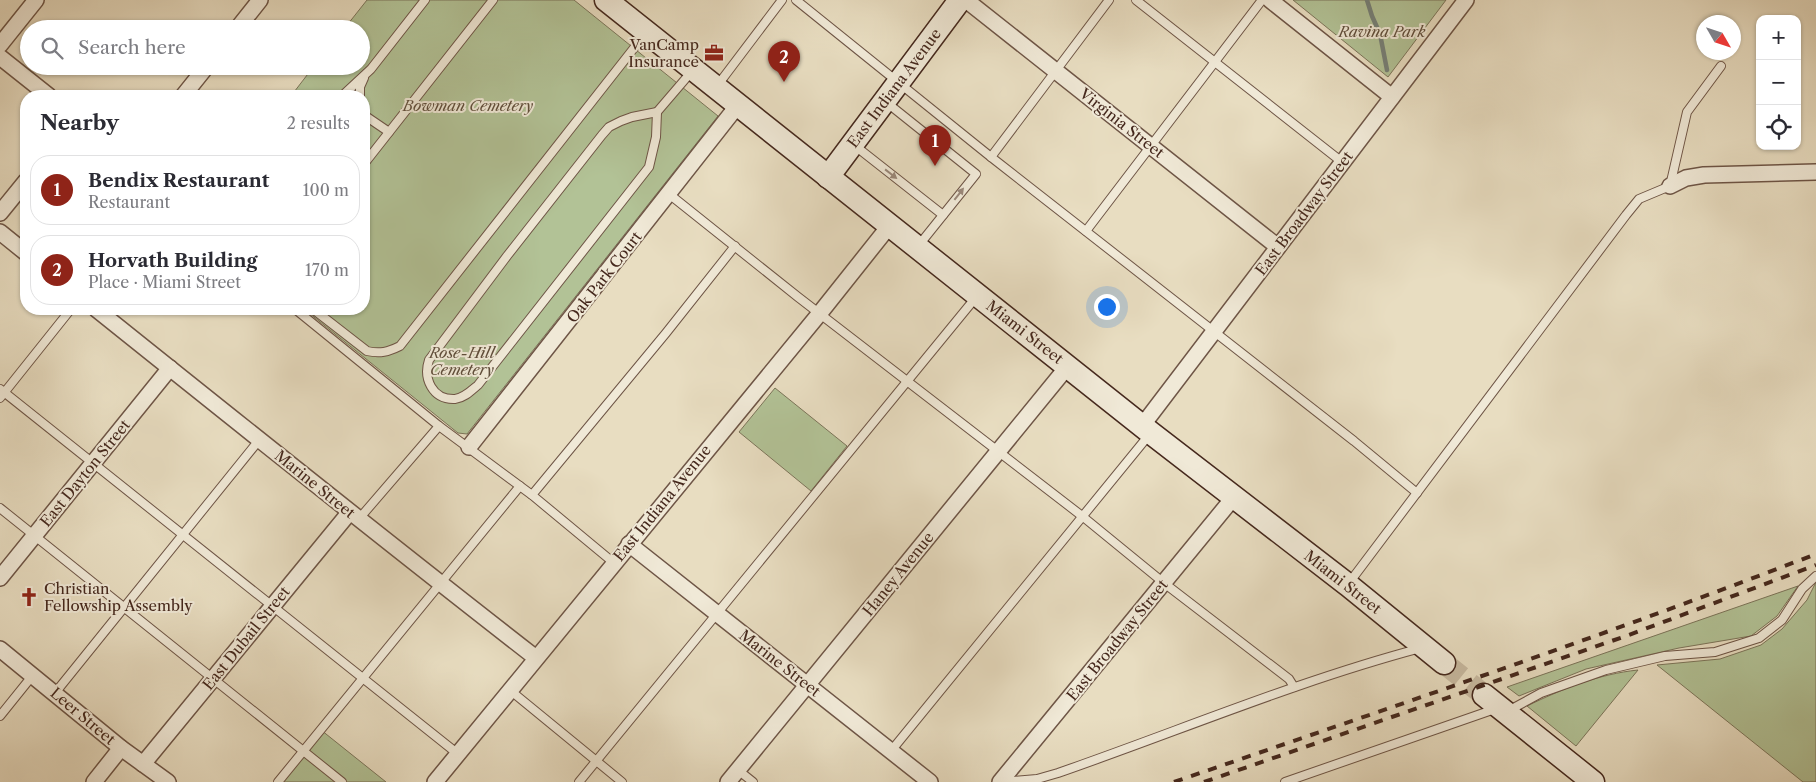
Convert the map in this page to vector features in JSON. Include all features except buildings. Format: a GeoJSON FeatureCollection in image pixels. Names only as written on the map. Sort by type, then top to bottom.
{"type":"FeatureCollection","features":[{"type":"Feature","properties":{"kind":"street"},"geometry":{"type":"LineString","coordinates":[[0,44],[36,0]]}},
{"type":"Feature","properties":{"kind":"street"},"geometry":{"type":"LineString","coordinates":[[244,20],[260,0]]}},
{"type":"Feature","properties":{"kind":"street","name":"Miami Street"},"geometry":{"type":"LineString","coordinates":[[606,0],[1146,429],[1348,585],[1444,663]]}},
{"type":"Feature","properties":{"kind":"street"},"geometry":{"type":"LineString","coordinates":[[1270,0],[1392,97]]}},
{"type":"Feature","properties":{"kind":"street","name":"East Broadway Street"},"geometry":{"type":"LineString","coordinates":[[1146,429],[1214,331],[1466,0]]}},
{"type":"Feature","properties":{"kind":"street","name":"East Indiana Avenue"},"geometry":{"type":"LineString","coordinates":[[828,177],[957,2]]}},
{"type":"Feature","properties":{"kind":"street","name":"Virginia Street"},"geometry":{"type":"LineString","coordinates":[[957,2],[1056,71],[1278,247]]}},
{"type":"Feature","properties":{"kind":"street"},"geometry":{"type":"LineString","coordinates":[[0,57],[20,73]]}},
{"type":"Feature","properties":{"kind":"street"},"geometry":{"type":"LineString","coordinates":[[23,75],[41,90]]}},
{"type":"Feature","properties":{"kind":"street"},"geometry":{"type":"LineString","coordinates":[[188,90],[200,75]]}},
{"type":"Feature","properties":{"kind":"street","name":"Oak Park Court"},"geometry":{"type":"LineString","coordinates":[[469,447],[738,106]]}},
{"type":"Feature","properties":{"kind":"street"},"geometry":{"type":"LineString","coordinates":[[1670,186],[1686,178],[1704,174],[1816,172]]}},
{"type":"Feature","properties":{"kind":"street"},"geometry":{"type":"LineString","coordinates":[[0,213],[20,188]]}},
{"type":"Feature","properties":{"kind":"street","name":"East Indiana Avenue"},"geometry":{"type":"LineString","coordinates":[[435,782],[890,225]]}},
{"type":"Feature","properties":{"kind":"street"},"geometry":{"type":"LineString","coordinates":[[0,232],[20,248]]}},
{"type":"Feature","properties":{"kind":"street","name":"Marine Street"},"geometry":{"type":"LineString","coordinates":[[104,315],[354,516],[536,658]]}},
{"type":"Feature","properties":{"kind":"street","name":"Haney Avenue"},"geometry":{"type":"LineString","coordinates":[[728,782],[1068,366]]}},
{"type":"Feature","properties":{"kind":"street","name":"East Dayton Street"},"geometry":{"type":"LineString","coordinates":[[0,578],[170,368]]}},
{"type":"Feature","properties":{"kind":"street","name":"East Broadway Street"},"geometry":{"type":"LineString","coordinates":[[1000,782],[1234,497]]}},
{"type":"Feature","properties":{"kind":"street","name":"East Dubail Street"},"geometry":{"type":"LineString","coordinates":[[143,764],[272,606],[354,516]]}},
{"type":"Feature","properties":{"kind":"street","name":"Marine Street"},"geometry":{"type":"LineString","coordinates":[[629,544],[930,782]]}},
{"type":"Feature","properties":{"kind":"street","name":"Leer Street"},"geometry":{"type":"LineString","coordinates":[[0,649],[121,748],[168,782]]}},
{"type":"Feature","properties":{"kind":"street"},"geometry":{"type":"LineString","coordinates":[[1497,705],[1593,782]]}},
{"type":"Feature","properties":{"kind":"street"},"geometry":{"type":"LineString","coordinates":[[94,782],[121,748]]}},
{"type":"Feature","properties":{"kind":"lane"},"geometry":{"type":"LineString","coordinates":[[370,69],[425,0]]}},
{"type":"Feature","properties":{"kind":"lane"},"geometry":{"type":"LineString","coordinates":[[370,156],[493,0]]}},
{"type":"Feature","properties":{"kind":"lane"},"geometry":{"type":"LineString","coordinates":[[716,88],[782,0]]}},
{"type":"Feature","properties":{"kind":"lane"},"geometry":{"type":"LineString","coordinates":[[796,0],[991,157],[1354,441],[1417,493]]}},
{"type":"Feature","properties":{"kind":"lane"},"geometry":{"type":"LineString","coordinates":[[991,157],[1109,0]]}},
{"type":"Feature","properties":{"kind":"lane"},"geometry":{"type":"LineString","coordinates":[[1136,0],[1342,162]]}},
{"type":"Feature","properties":{"kind":"lane"},"geometry":{"type":"LineString","coordinates":[[1086,231],[1262,0]]}},
{"type":"Feature","properties":{"kind":"lane"},"geometry":{"type":"LineString","coordinates":[[321,315],[367,351],[376,353],[388,352],[400,346],[646,32]]}},
{"type":"Feature","properties":{"kind":"lane"},"geometry":{"type":"LineString","coordinates":[[1348,585],[1638,200],[1670,186],[1688,112],[1721,66]]}},
{"type":"Feature","properties":{"kind":"lane"},"geometry":{"type":"LineString","coordinates":[[657,112],[632,116],[609,128],[576,166],[429,360],[426,377],[435,393],[454,399],[464,396],[478,385],[649,167],[656,137],[657,112],[693,70]]}},
{"type":"Feature","properties":{"kind":"lane"},"geometry":{"type":"LineString","coordinates":[[349,90],[365,75]]}},
{"type":"Feature","properties":{"kind":"lane"},"geometry":{"type":"LineString","coordinates":[[360,90],[366,75]]}},
{"type":"Feature","properties":{"kind":"lane"},"geometry":{"type":"LineString","coordinates":[[884,101],[976,174],[918,246]]}},
{"type":"Feature","properties":{"kind":"lane"},"geometry":{"type":"LineString","coordinates":[[370,119],[389,132]]}},
{"type":"Feature","properties":{"kind":"lane"},"geometry":{"type":"LineString","coordinates":[[853,144],[943,215]]}},
{"type":"Feature","properties":{"kind":"lane"},"geometry":{"type":"LineString","coordinates":[[669,194],[1082,516],[1164,583],[1288,679],[1294,687]]}},
{"type":"Feature","properties":{"kind":"lane"},"geometry":{"type":"LineString","coordinates":[[532,496],[735,246]]}},
{"type":"Feature","properties":{"kind":"lane"},"geometry":{"type":"LineString","coordinates":[[579,782],[978,294]]}},
{"type":"Feature","properties":{"kind":"lane"},"geometry":{"type":"LineString","coordinates":[[66,315],[1,394],[93,464],[458,754]]}},
{"type":"Feature","properties":{"kind":"lane"},"geometry":{"type":"LineString","coordinates":[[302,315],[439,426],[520,486],[614,563]]}},
{"type":"Feature","properties":{"kind":"lane"},"geometry":{"type":"LineString","coordinates":[[354,516],[439,426]]}},
{"type":"Feature","properties":{"kind":"lane"},"geometry":{"type":"LineString","coordinates":[[891,751],[1082,516],[1146,429]]}},
{"type":"Feature","properties":{"kind":"lane"},"geometry":{"type":"LineString","coordinates":[[55,693],[260,439]]}},
{"type":"Feature","properties":{"kind":"lane"},"geometry":{"type":"LineString","coordinates":[[278,782],[520,486]]}},
{"type":"Feature","properties":{"kind":"lane"},"geometry":{"type":"LineString","coordinates":[[0,508],[342,782]]}},
{"type":"Feature","properties":{"kind":"lane"},"geometry":{"type":"LineString","coordinates":[[1285,782],[1497,705],[1541,694],[1606,670],[1665,656],[1715,652],[1759,638],[1782,620],[1802,589],[1816,576]]}},
{"type":"Feature","properties":{"kind":"lane"},"geometry":{"type":"LineString","coordinates":[[1000,782],[1037,779],[1058,773],[1294,687],[1371,661],[1425,647]]}},
{"type":"Feature","properties":{"kind":"lane"},"geometry":{"type":"LineString","coordinates":[[0,716],[33,675]]}},
{"type":"Feature","properties":{"kind":"lane"},"geometry":{"type":"LineString","coordinates":[[511,691],[622,782]]}},
{"type":"Feature","properties":{"kind":"lane"},"geometry":{"type":"LineString","coordinates":[[738,770],[753,782]]}},
{"type":"Feature","properties":{"kind":"green space","name":"Bowman Cemetery"},"geometry":{"type":"Polygon","coordinates":[[[367,0],[574,0],[718,116],[467,434],[458,433],[311,315],[370,315],[370,90],[296,90],[307,75],[370,75],[370,20],[351,20],[367,0]]]}},
{"type":"Feature","properties":{"kind":"green space","name":"Ravina Park"},"geometry":{"type":"Polygon","coordinates":[[[1293,0],[1446,0],[1388,77],[1293,0]]]}},
{"type":"Feature","properties":{"kind":"green space"},"geometry":{"type":"Polygon","coordinates":[[[775,388],[847,446],[811,491],[739,432],[775,388]]]}},
{"type":"Feature","properties":{"kind":"green space"},"geometry":{"type":"Polygon","coordinates":[[[1816,582],[1816,782],[1803,782],[1657,665],[1720,659],[1761,645],[1782,629],[1807,600],[1816,582]]]}},
{"type":"Feature","properties":{"kind":"green space"},"geometry":{"type":"Polygon","coordinates":[[[1798,586],[1777,616],[1751,636],[1679,648],[1586,669],[1519,696],[1507,687],[1798,586]]]}},
{"type":"Feature","properties":{"kind":"green space"},"geometry":{"type":"Polygon","coordinates":[[[1638,670],[1576,746],[1527,706],[1581,683],[1609,675],[1638,670]]]}},
{"type":"Feature","properties":{"kind":"green space"},"geometry":{"type":"Polygon","coordinates":[[[321,730],[386,782],[280,782],[321,730]]]}},
{"type":"Feature","properties":{"kind":"waterway"},"geometry":{"type":"LineString","coordinates":[[1367,0],[1380,34],[1387,70]]}},
{"type":"Feature","properties":{"kind":"tunnel"},"geometry":{"type":"LineString","coordinates":[[1444,663],[1484,695]]}},
{"type":"Feature","properties":{"kind":"railway"},"geometry":{"type":"LineString","coordinates":[[1174,782],[1576,643],[1816,554]]}},
{"type":"Feature","properties":{"kind":"railway"},"geometry":{"type":"LineString","coordinates":[[1204,782],[1626,636],[1816,565]]}},
{"type":"Feature","properties":{"kind":"place","name":"VanCamp Insurance"},"geometry":{"type":"Point","coordinates":[714,53]}},
{"type":"Feature","properties":{"kind":"place","name":"Horvath Building"},"geometry":{"type":"Point","coordinates":[784,82]}},
{"type":"Feature","properties":{"kind":"place","name":"Bendix Restaurant"},"geometry":{"type":"Point","coordinates":[935,166]}},
{"type":"Feature","properties":{"kind":"place","name":"Christian Fellowship Assembly"},"geometry":{"type":"Point","coordinates":[29,597]}},
{"type":"Feature","properties":{"kind":"park label","name":"Rose-Hill Cemetery"},"geometry":{"type":"Point","coordinates":[462,360]}}]}
